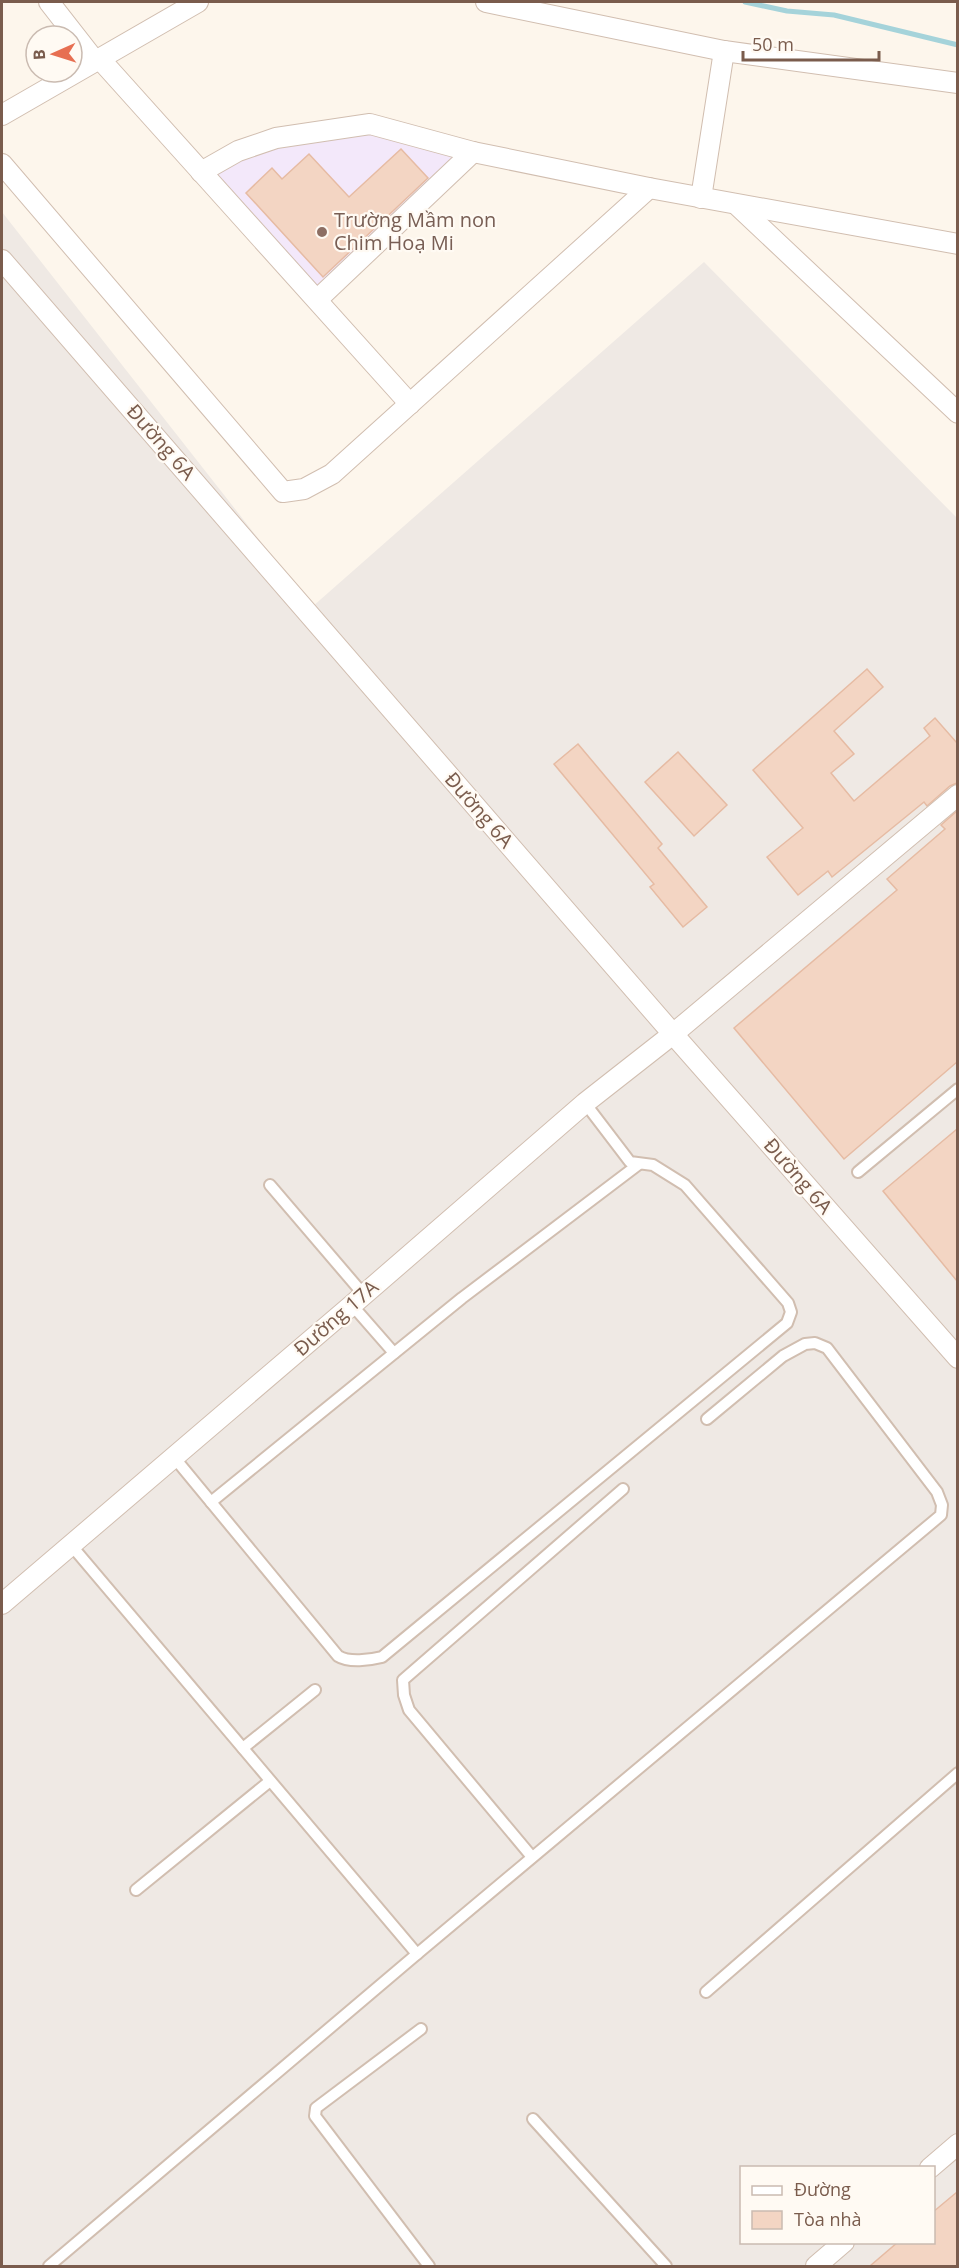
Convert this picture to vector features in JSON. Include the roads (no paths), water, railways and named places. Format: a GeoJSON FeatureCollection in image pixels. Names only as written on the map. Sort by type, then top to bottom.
{"type":"FeatureCollection","features":[{"type":"Feature","properties":{"kind":"street"},"geometry":{"type":"LineString","coordinates":[[49,2],[97,59],[318,299],[410,404]]}},
{"type":"Feature","properties":{"kind":"street"},"geometry":{"type":"LineString","coordinates":[[2,115],[198,2]]}},
{"type":"Feature","properties":{"kind":"street"},"geometry":{"type":"LineString","coordinates":[[486,2],[724,51],[957,83]]}},
{"type":"Feature","properties":{"kind":"street"},"geometry":{"type":"LineString","coordinates":[[700,198],[724,51]]}},
{"type":"Feature","properties":{"kind":"street"},"geometry":{"type":"LineString","coordinates":[[201,172],[238,151],[276,138],[317,130],[370,124],[473,152],[649,188],[957,244]]}},
{"type":"Feature","properties":{"kind":"street"},"geometry":{"type":"LineString","coordinates":[[318,299],[473,152]]}},
{"type":"Feature","properties":{"kind":"street"},"geometry":{"type":"LineString","coordinates":[[2,164],[283,492],[303,489],[332,474],[649,188]]}},
{"type":"Feature","properties":{"kind":"street"},"geometry":{"type":"LineString","coordinates":[[738,206],[953,402]]}},
{"type":"Feature","properties":{"kind":"street","name":"Đường 6A"},"geometry":{"type":"LineString","coordinates":[[2,260],[957,1358]]}},
{"type":"Feature","properties":{"kind":"street","name":"Đường 17A"},"geometry":{"type":"LineString","coordinates":[[2,1604],[585,1104],[673,1034],[957,795]]}},
{"type":"Feature","properties":{"kind":"street"},"geometry":{"type":"LineString","coordinates":[[932,2166],[957,2144]]}},
{"type":"Feature","properties":{"kind":"street"},"geometry":{"type":"LineString","coordinates":[[816,2266],[836,2245]]}},
{"type":"Feature","properties":{"kind":"lane"},"geometry":{"type":"LineString","coordinates":[[858,1172],[957,1089]]}},
{"type":"Feature","properties":{"kind":"lane"},"geometry":{"type":"LineString","coordinates":[[173,1456],[338,1656],[343,1659],[382,1657],[787,1323],[791,1312],[788,1303],[685,1185],[653,1165],[630,1162],[585,1104]]}},
{"type":"Feature","properties":{"kind":"lane"},"geometry":{"type":"LineString","coordinates":[[211,1502],[462,1298],[639,1164]]}},
{"type":"Feature","properties":{"kind":"lane"},"geometry":{"type":"LineString","coordinates":[[270,1185],[358,1300],[394,1353]]}},
{"type":"Feature","properties":{"kind":"lane"},"geometry":{"type":"LineString","coordinates":[[49,2266],[941,1515],[942,1505],[937,1492],[827,1348],[815,1343],[804,1344],[783,1356],[707,1419]]}},
{"type":"Feature","properties":{"kind":"lane"},"geometry":{"type":"LineString","coordinates":[[532,1857],[409,1710],[404,1695],[404,1680],[623,1489]]}},
{"type":"Feature","properties":{"kind":"lane"},"geometry":{"type":"LineString","coordinates":[[71,1545],[417,1954]]}},
{"type":"Feature","properties":{"kind":"lane"},"geometry":{"type":"LineString","coordinates":[[243,1748],[315,1690]]}},
{"type":"Feature","properties":{"kind":"lane"},"geometry":{"type":"LineString","coordinates":[[706,1992],[957,1773]]}},
{"type":"Feature","properties":{"kind":"lane"},"geometry":{"type":"LineString","coordinates":[[136,1890],[270,1781]]}},
{"type":"Feature","properties":{"kind":"lane"},"geometry":{"type":"LineString","coordinates":[[421,2029],[316,2108],[315,2116],[429,2266]]}},
{"type":"Feature","properties":{"kind":"lane"},"geometry":{"type":"LineString","coordinates":[[533,2119],[666,2266]]}},
{"type":"Feature","properties":{"kind":"waterway"},"geometry":{"type":"LineString","coordinates":[[745,2],[787,11],[834,15],[958,45]]}},
{"type":"Feature","properties":{"kind":"place","name":"Trường Mầm non Chim Hoạ Mi"},"geometry":{"type":"Point","coordinates":[322,232]}}]}
